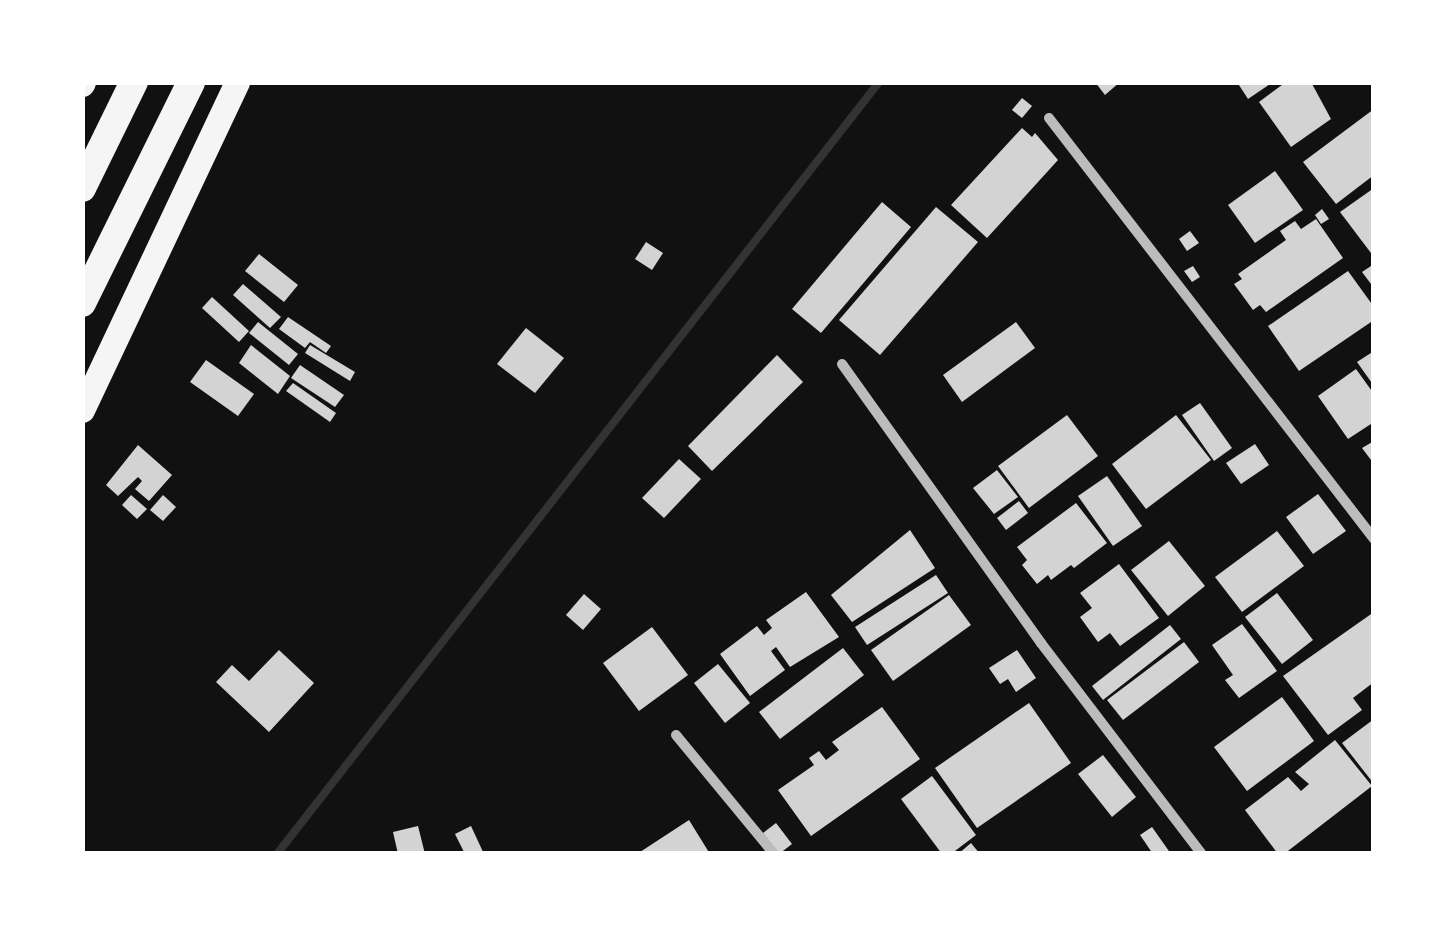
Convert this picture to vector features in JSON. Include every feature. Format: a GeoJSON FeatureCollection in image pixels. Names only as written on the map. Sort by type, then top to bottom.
{"type":"FeatureCollection","features":[{"type":"Feature","properties":{"kind":"highway"},"geometry":{"type":"LineString","coordinates":[[82,188],[134,82]]}},
{"type":"Feature","properties":{"kind":"highway"},"geometry":{"type":"LineString","coordinates":[[82,303],[191,82]]}},
{"type":"Feature","properties":{"kind":"main road"},"geometry":{"type":"LineString","coordinates":[[82,410],[237,82]]}},
{"type":"Feature","properties":{"kind":"street"},"geometry":{"type":"LineString","coordinates":[[1049,118],[1374,539]]}},
{"type":"Feature","properties":{"kind":"street"},"geometry":{"type":"LineString","coordinates":[[842,364],[937,490],[1042,643],[1202,854]]}},
{"type":"Feature","properties":{"kind":"street"},"geometry":{"type":"LineString","coordinates":[[676,735],[774,854]]}},
{"type":"Feature","properties":{"kind":"building"},"geometry":{"type":"Polygon","coordinates":[[[1095,82],[1120,82],[1105,95],[1095,82]]]}},
{"type":"Feature","properties":{"kind":"building"},"geometry":{"type":"Polygon","coordinates":[[[1237,82],[1273,82],[1248,99],[1237,82]]]}},
{"type":"Feature","properties":{"kind":"building"},"geometry":{"type":"Polygon","coordinates":[[[1286,82],[1311,82],[1331,119],[1291,147],[1259,102],[1286,82]]]}},
{"type":"Feature","properties":{"kind":"building"},"geometry":{"type":"Polygon","coordinates":[[[1022,98],[1032,106],[1022,118],[1012,110],[1022,98]]]}},
{"type":"Feature","properties":{"kind":"building"},"geometry":{"type":"Polygon","coordinates":[[[1374,109],[1374,175],[1336,204],[1303,162],[1374,109]]]}},
{"type":"Feature","properties":{"kind":"building"},"geometry":{"type":"Polygon","coordinates":[[[1022,128],[1032,137],[1035,133],[1058,160],[987,238],[951,205],[1022,128]]]}},
{"type":"Feature","properties":{"kind":"building"},"geometry":{"type":"Polygon","coordinates":[[[1275,171],[1303,210],[1255,243],[1228,205],[1275,171]]]}},
{"type":"Feature","properties":{"kind":"building"},"geometry":{"type":"Polygon","coordinates":[[[1374,188],[1374,257],[1340,212],[1374,188]]]}},
{"type":"Feature","properties":{"kind":"building"},"geometry":{"type":"Polygon","coordinates":[[[882,202],[911,227],[821,333],[792,309],[882,202]]]}},
{"type":"Feature","properties":{"kind":"building"},"geometry":{"type":"Polygon","coordinates":[[[936,207],[978,242],[880,355],[839,320],[936,207]]]}},
{"type":"Feature","properties":{"kind":"building"},"geometry":{"type":"Polygon","coordinates":[[[1322,209],[1329,219],[1321,224],[1315,215],[1322,209]]]}},
{"type":"Feature","properties":{"kind":"building"},"geometry":{"type":"Polygon","coordinates":[[[1316,219],[1343,258],[1266,312],[1260,305],[1253,310],[1234,284],[1242,279],[1238,274],[1286,240],[1280,231],[1295,221],[1301,229],[1316,219]]]}},
{"type":"Feature","properties":{"kind":"building"},"geometry":{"type":"Polygon","coordinates":[[[1190,231],[1199,243],[1187,251],[1179,239],[1190,231]]]}},
{"type":"Feature","properties":{"kind":"building"},"geometry":{"type":"Polygon","coordinates":[[[646,242],[663,253],[652,270],[635,259],[646,242]]]}},
{"type":"Feature","properties":{"kind":"building"},"geometry":{"type":"Polygon","coordinates":[[[259,254],[298,285],[284,302],[245,271],[259,254]]]}},
{"type":"Feature","properties":{"kind":"building"},"geometry":{"type":"Polygon","coordinates":[[[1374,264],[1374,288],[1362,272],[1374,264]]]}},
{"type":"Feature","properties":{"kind":"building"},"geometry":{"type":"Polygon","coordinates":[[[1193,266],[1200,277],[1192,282],[1184,271],[1193,266]]]}},
{"type":"Feature","properties":{"kind":"building"},"geometry":{"type":"Polygon","coordinates":[[[1348,271],[1374,307],[1374,320],[1299,371],[1268,326],[1348,271]]]}},
{"type":"Feature","properties":{"kind":"building"},"geometry":{"type":"Polygon","coordinates":[[[243,284],[281,317],[270,328],[233,295],[243,284]]]}},
{"type":"Feature","properties":{"kind":"building"},"geometry":{"type":"Polygon","coordinates":[[[212,297],[249,331],[239,342],[202,308],[212,297]]]}},
{"type":"Feature","properties":{"kind":"building"},"geometry":{"type":"Polygon","coordinates":[[[288,317],[331,346],[326,353],[310,342],[305,348],[279,329],[288,317]]]}},
{"type":"Feature","properties":{"kind":"building"},"geometry":{"type":"Polygon","coordinates":[[[258,322],[298,354],[289,365],[249,333],[258,322]]]}},
{"type":"Feature","properties":{"kind":"building"},"geometry":{"type":"Polygon","coordinates":[[[1016,322],[1035,348],[962,402],[943,375],[1016,322]]]}},
{"type":"Feature","properties":{"kind":"building"},"geometry":{"type":"Polygon","coordinates":[[[526,328],[564,358],[535,393],[497,364],[526,328]]]}},
{"type":"Feature","properties":{"kind":"building"},"geometry":{"type":"Polygon","coordinates":[[[251,345],[290,376],[278,394],[239,363],[251,345]]]}},
{"type":"Feature","properties":{"kind":"building"},"geometry":{"type":"Polygon","coordinates":[[[310,345],[355,372],[350,381],[305,353],[310,345]]]}},
{"type":"Feature","properties":{"kind":"building"},"geometry":{"type":"Polygon","coordinates":[[[1374,351],[1374,386],[1357,362],[1374,351]]]}},
{"type":"Feature","properties":{"kind":"building"},"geometry":{"type":"Polygon","coordinates":[[[777,355],[803,382],[712,471],[688,446],[777,355]]]}},
{"type":"Feature","properties":{"kind":"building"},"geometry":{"type":"Polygon","coordinates":[[[206,360],[254,394],[238,416],[190,382],[206,360]]]}},
{"type":"Feature","properties":{"kind":"building"},"geometry":{"type":"Polygon","coordinates":[[[300,365],[344,395],[335,407],[291,378],[300,365]]]}},
{"type":"Feature","properties":{"kind":"building"},"geometry":{"type":"Polygon","coordinates":[[[1356,369],[1374,394],[1374,422],[1348,439],[1318,396],[1356,369]]]}},
{"type":"Feature","properties":{"kind":"building"},"geometry":{"type":"Polygon","coordinates":[[[293,383],[336,413],[330,422],[286,391],[293,383]]]}},
{"type":"Feature","properties":{"kind":"building"},"geometry":{"type":"Polygon","coordinates":[[[1200,403],[1232,448],[1214,461],[1182,415],[1200,403]]]}},
{"type":"Feature","properties":{"kind":"building"},"geometry":{"type":"Polygon","coordinates":[[[1067,415],[1098,456],[1029,508],[998,466],[1067,415]]]}},
{"type":"Feature","properties":{"kind":"building"},"geometry":{"type":"Polygon","coordinates":[[[1176,415],[1211,460],[1146,509],[1112,464],[1176,415]]]}},
{"type":"Feature","properties":{"kind":"building"},"geometry":{"type":"Polygon","coordinates":[[[1374,441],[1374,464],[1362,448],[1374,441]]]}},
{"type":"Feature","properties":{"kind":"building"},"geometry":{"type":"Polygon","coordinates":[[[1255,444],[1269,465],[1241,484],[1226,463],[1255,444]]]}},
{"type":"Feature","properties":{"kind":"building"},"geometry":{"type":"Polygon","coordinates":[[[138,445],[172,475],[149,501],[135,489],[142,481],[138,477],[118,496],[106,485],[138,445]]]}},
{"type":"Feature","properties":{"kind":"building"},"geometry":{"type":"Polygon","coordinates":[[[679,459],[701,479],[664,518],[642,498],[679,459]]]}},
{"type":"Feature","properties":{"kind":"building"},"geometry":{"type":"Polygon","coordinates":[[[997,470],[1018,497],[994,514],[973,488],[997,470]]]}},
{"type":"Feature","properties":{"kind":"building"},"geometry":{"type":"Polygon","coordinates":[[[1107,476],[1142,526],[1113,546],[1078,496],[1107,476]]]}},
{"type":"Feature","properties":{"kind":"building"},"geometry":{"type":"Polygon","coordinates":[[[1318,494],[1346,531],[1313,554],[1286,517],[1318,494]]]}},
{"type":"Feature","properties":{"kind":"building"},"geometry":{"type":"Polygon","coordinates":[[[131,495],[147,509],[137,519],[122,505],[131,495]]]}},
{"type":"Feature","properties":{"kind":"building"},"geometry":{"type":"Polygon","coordinates":[[[163,495],[176,507],[163,521],[150,510],[163,495]]]}},
{"type":"Feature","properties":{"kind":"building"},"geometry":{"type":"Polygon","coordinates":[[[1019,501],[1028,513],[1006,530],[997,518],[1019,501]]]}},
{"type":"Feature","properties":{"kind":"building"},"geometry":{"type":"Polygon","coordinates":[[[1076,503],[1107,543],[1074,568],[1071,565],[1051,580],[1048,575],[1037,584],[1022,565],[1027,560],[1017,547],[1076,503]]]}},
{"type":"Feature","properties":{"kind":"building"},"geometry":{"type":"Polygon","coordinates":[[[910,530],[935,568],[852,622],[831,595],[910,530]]]}},
{"type":"Feature","properties":{"kind":"building"},"geometry":{"type":"Polygon","coordinates":[[[1277,531],[1304,566],[1242,612],[1215,577],[1277,531]]]}},
{"type":"Feature","properties":{"kind":"building"},"geometry":{"type":"Polygon","coordinates":[[[1169,541],[1205,586],[1168,616],[1131,570],[1169,541]]]}},
{"type":"Feature","properties":{"kind":"building"},"geometry":{"type":"Polygon","coordinates":[[[1119,564],[1159,618],[1120,646],[1110,633],[1098,642],[1080,617],[1092,608],[1080,593],[1119,564]]]}},
{"type":"Feature","properties":{"kind":"building"},"geometry":{"type":"Polygon","coordinates":[[[936,575],[948,593],[867,645],[855,627],[936,575]]]}},
{"type":"Feature","properties":{"kind":"building"},"geometry":{"type":"Polygon","coordinates":[[[806,592],[839,637],[790,667],[776,647],[771,651],[785,670],[750,696],[720,654],[757,626],[764,635],[772,628],[766,620],[806,592]]]}},
{"type":"Feature","properties":{"kind":"building"},"geometry":{"type":"Polygon","coordinates":[[[1277,593],[1313,640],[1282,664],[1245,617],[1277,593]]]}},
{"type":"Feature","properties":{"kind":"building"},"geometry":{"type":"Polygon","coordinates":[[[584,594],[601,609],[583,630],[566,615],[584,594]]]}},
{"type":"Feature","properties":{"kind":"building"},"geometry":{"type":"Polygon","coordinates":[[[949,595],[971,625],[893,681],[871,650],[949,595]]]}},
{"type":"Feature","properties":{"kind":"building"},"geometry":{"type":"Polygon","coordinates":[[[1374,612],[1374,682],[1353,698],[1362,710],[1328,735],[1283,676],[1374,612]]]}},
{"type":"Feature","properties":{"kind":"building"},"geometry":{"type":"Polygon","coordinates":[[[1242,624],[1277,671],[1239,698],[1225,680],[1233,675],[1212,645],[1242,624]]]}},
{"type":"Feature","properties":{"kind":"building"},"geometry":{"type":"Polygon","coordinates":[[[1170,625],[1181,639],[1103,700],[1092,686],[1170,625]]]}},
{"type":"Feature","properties":{"kind":"building"},"geometry":{"type":"Polygon","coordinates":[[[652,627],[688,675],[639,711],[603,663],[652,627]]]}},
{"type":"Feature","properties":{"kind":"building"},"geometry":{"type":"Polygon","coordinates":[[[1184,642],[1199,662],[1123,720],[1107,700],[1184,642]]]}},
{"type":"Feature","properties":{"kind":"building"},"geometry":{"type":"Polygon","coordinates":[[[843,648],[864,675],[780,739],[759,712],[843,648]]]}},
{"type":"Feature","properties":{"kind":"building"},"geometry":{"type":"Polygon","coordinates":[[[279,650],[314,683],[269,732],[216,682],[232,665],[249,681],[279,650]]]}},
{"type":"Feature","properties":{"kind":"building"},"geometry":{"type":"Polygon","coordinates":[[[1017,650],[1036,678],[1016,692],[1008,679],[1000,684],[989,668],[1017,650]]]}},
{"type":"Feature","properties":{"kind":"building"},"geometry":{"type":"Polygon","coordinates":[[[718,664],[750,703],[725,723],[694,683],[718,664]]]}},
{"type":"Feature","properties":{"kind":"building"},"geometry":{"type":"Polygon","coordinates":[[[1282,697],[1314,741],[1247,791],[1214,747],[1282,697]]]}},
{"type":"Feature","properties":{"kind":"building"},"geometry":{"type":"Polygon","coordinates":[[[1029,703],[1071,763],[977,828],[935,768],[1029,703]]]}},
{"type":"Feature","properties":{"kind":"building"},"geometry":{"type":"Polygon","coordinates":[[[882,707],[920,759],[811,836],[778,790],[814,765],[809,758],[819,751],[826,760],[839,750],[832,742],[882,707]]]}},
{"type":"Feature","properties":{"kind":"building"},"geometry":{"type":"Polygon","coordinates":[[[1374,719],[1374,784],[1342,743],[1374,719]]]}},
{"type":"Feature","properties":{"kind":"building"},"geometry":{"type":"Polygon","coordinates":[[[1335,740],[1372,786],[1284,854],[1278,854],[1245,810],[1288,777],[1301,791],[1309,784],[1295,772],[1335,740]]]}},
{"type":"Feature","properties":{"kind":"building"},"geometry":{"type":"Polygon","coordinates":[[[1103,755],[1136,797],[1112,817],[1078,774],[1103,755]]]}},
{"type":"Feature","properties":{"kind":"building"},"geometry":{"type":"Polygon","coordinates":[[[932,776],[976,835],[951,854],[942,854],[901,799],[932,776]]]}},
{"type":"Feature","properties":{"kind":"building"},"geometry":{"type":"Polygon","coordinates":[[[689,820],[710,854],[637,854],[689,820]]]}},
{"type":"Feature","properties":{"kind":"building"},"geometry":{"type":"Polygon","coordinates":[[[776,823],[792,844],[779,854],[763,833],[776,823]]]}},
{"type":"Feature","properties":{"kind":"building"},"geometry":{"type":"Polygon","coordinates":[[[418,826],[425,854],[398,854],[393,832],[418,826]]]}},
{"type":"Feature","properties":{"kind":"building"},"geometry":{"type":"Polygon","coordinates":[[[471,826],[484,854],[465,854],[455,834],[471,826]]]}},
{"type":"Feature","properties":{"kind":"building"},"geometry":{"type":"Polygon","coordinates":[[[1152,827],[1171,854],[1153,854],[1140,835],[1152,827]]]}},
{"type":"Feature","properties":{"kind":"building"},"geometry":{"type":"Polygon","coordinates":[[[971,843],[980,854],[958,854],[971,843]]]}},
{"type":"Feature","properties":{"kind":"waterway"},"geometry":{"type":"LineString","coordinates":[[277,854],[879,82]]}}]}
